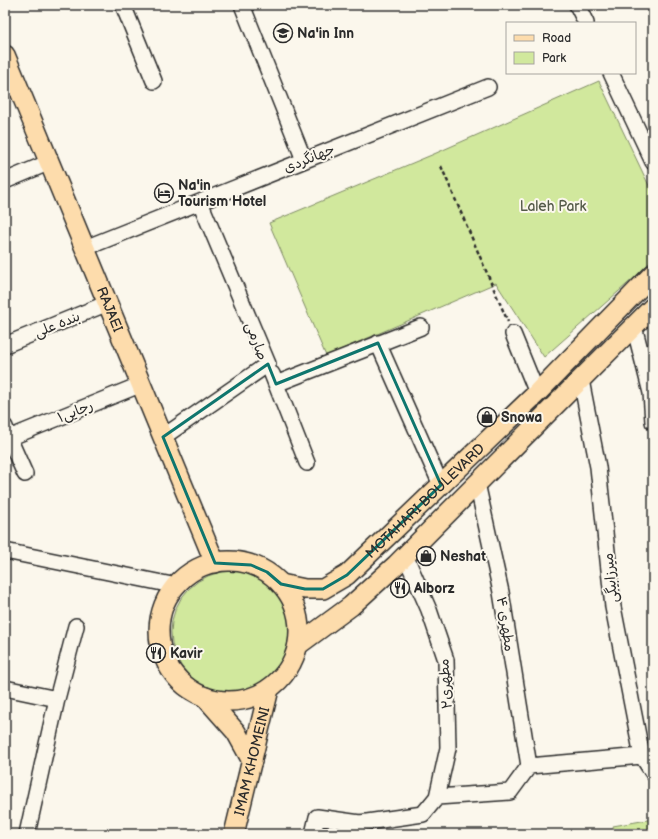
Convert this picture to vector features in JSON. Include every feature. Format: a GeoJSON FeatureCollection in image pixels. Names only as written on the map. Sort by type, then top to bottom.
{"type":"FeatureCollection","features":[{"type":"Feature","properties":{"kind":"main road","name":"RAJAEI"},"geometry":{"type":"LineString","coordinates":[[5,55],[11,87],[50,162],[215,563]]}},
{"type":"Feature","properties":{"kind":"main road","name":"MOTAHARI BOULEVARD"},"geometry":{"type":"LineString","coordinates":[[281,584],[305,589],[323,589],[347,575],[537,393],[653,274]]}},
{"type":"Feature","properties":{"kind":"main road","name":"MOTAHARI BOULEVARD"},"geometry":{"type":"LineString","coordinates":[[298,645],[351,606],[405,555],[653,307]]}},
{"type":"Feature","properties":{"kind":"main road"},"geometry":{"type":"LineString","coordinates":[[233,561],[251,565],[267,572],[281,584],[293,602],[299,623],[298,645],[292,662],[283,677],[269,689],[249,699],[227,702],[205,697],[186,686],[170,670],[162,649],[160,627],[161,619],[165,605],[176,586],[194,571],[215,563],[233,561]]}},
{"type":"Feature","properties":{"kind":"main road","name":"IMAM KHOMEINI"},"geometry":{"type":"LineString","coordinates":[[234,834],[269,689]]}},
{"type":"Feature","properties":{"kind":"main road"},"geometry":{"type":"LineString","coordinates":[[205,697],[236,732],[252,761]]}},
{"type":"Feature","properties":{"kind":"street"},"geometry":{"type":"LineString","coordinates":[[122,5],[154,81]]}},
{"type":"Feature","properties":{"kind":"street"},"geometry":{"type":"LineString","coordinates":[[242,5],[304,160]]}},
{"type":"Feature","properties":{"kind":"street"},"geometry":{"type":"LineString","coordinates":[[577,5],[586,22]]}},
{"type":"Feature","properties":{"kind":"street"},"geometry":{"type":"LineString","coordinates":[[611,74],[653,162]]}},
{"type":"Feature","properties":{"kind":"street","name":"جهانگردی"},"geometry":{"type":"LineString","coordinates":[[85,248],[488,87]]}},
{"type":"Feature","properties":{"kind":"street"},"geometry":{"type":"LineString","coordinates":[[5,182],[50,162]]}},
{"type":"Feature","properties":{"kind":"street","name":"صارمی"},"geometry":{"type":"LineString","coordinates":[[163,437],[268,364],[200,202]]}},
{"type":"Feature","properties":{"kind":"street","name":"بنده علی"},"geometry":{"type":"LineString","coordinates":[[5,345],[108,303]]}},
{"type":"Feature","properties":{"kind":"street"},"geometry":{"type":"LineString","coordinates":[[634,326],[651,393],[653,422]]}},
{"type":"Feature","properties":{"kind":"street"},"geometry":{"type":"LineString","coordinates":[[276,384],[421,327]]}},
{"type":"Feature","properties":{"kind":"street"},"geometry":{"type":"LineString","coordinates":[[513,334],[537,393]]}},
{"type":"Feature","properties":{"kind":"street"},"geometry":{"type":"LineString","coordinates":[[378,343],[441,485]]}},
{"type":"Feature","properties":{"kind":"street"},"geometry":{"type":"LineString","coordinates":[[268,364],[308,463]]}},
{"type":"Feature","properties":{"kind":"street","name":"میرزابیگی"},"geometry":{"type":"LineString","coordinates":[[581,380],[598,467],[613,607],[642,756],[653,773]]}},
{"type":"Feature","properties":{"kind":"street","name":"رجایی۱"},"geometry":{"type":"LineString","coordinates":[[7,433],[142,384]]}},
{"type":"Feature","properties":{"kind":"street"},"geometry":{"type":"LineString","coordinates":[[7,433],[25,474]]}},
{"type":"Feature","properties":{"kind":"street","name":"مطهری ۴"},"geometry":{"type":"LineString","coordinates":[[477,483],[501,592],[529,766]]}},
{"type":"Feature","properties":{"kind":"street"},"geometry":{"type":"LineString","coordinates":[[5,551],[176,586]]}},
{"type":"Feature","properties":{"kind":"street","name":"مطهری۲"},"geometry":{"type":"LineString","coordinates":[[405,555],[429,610],[446,660],[448,748],[437,797]]}},
{"type":"Feature","properties":{"kind":"street"},"geometry":{"type":"LineString","coordinates":[[27,834],[57,699],[76,626]]}},
{"type":"Feature","properties":{"kind":"street"},"geometry":{"type":"LineString","coordinates":[[5,688],[57,699]]}},
{"type":"Feature","properties":{"kind":"street"},"geometry":{"type":"LineString","coordinates":[[313,834],[317,817],[360,823],[423,814],[437,797],[510,792],[529,766],[642,756]]}},
{"type":"Feature","properties":{"kind":"path"},"geometry":{"type":"LineString","coordinates":[[441,166],[513,334]]}},
{"type":"Feature","properties":{"kind":"highlighted area"},"geometry":{"type":"Polygon","coordinates":[[[378,343],[441,485],[347,575],[323,589],[305,589],[281,584],[267,572],[251,565],[215,563],[163,437],[268,364],[276,384],[378,343]]]}},
{"type":"Feature","properties":{"kind":"green space","name":"Laleh Park"},"geometry":{"type":"Polygon","coordinates":[[[599,81],[653,194],[653,258],[643,270],[544,357],[496,283],[326,356],[269,223],[434,154],[599,81]]]}},
{"type":"Feature","properties":{"kind":"green space"},"geometry":{"type":"Polygon","coordinates":[[[232,571],[244,572],[255,576],[275,589],[288,609],[292,620],[292,644],[288,655],[275,675],[255,688],[244,692],[232,693],[220,692],[209,688],[189,675],[176,655],[172,644],[171,632],[172,620],[176,609],[189,589],[209,576],[220,572],[232,571]]]}},
{"type":"Feature","properties":{"kind":"green space"},"geometry":{"type":"Polygon","coordinates":[[[653,819],[653,834],[614,834],[613,826],[653,819]]]}},
{"type":"Feature","properties":{"kind":"place","name":"Na'in Inn"},"geometry":{"type":"Point","coordinates":[283,33]}},
{"type":"Feature","properties":{"kind":"place","name":"Na'in Tourism Hotel"},"geometry":{"type":"Point","coordinates":[164,193]}},
{"type":"Feature","properties":{"kind":"place","name":"Snowa"},"geometry":{"type":"Point","coordinates":[487,417]}},
{"type":"Feature","properties":{"kind":"place","name":"Neshat"},"geometry":{"type":"Point","coordinates":[426,556]}},
{"type":"Feature","properties":{"kind":"place","name":"Alborz"},"geometry":{"type":"Point","coordinates":[400,588]}},
{"type":"Feature","properties":{"kind":"place","name":"Kavir"},"geometry":{"type":"Point","coordinates":[156,653]}}]}
